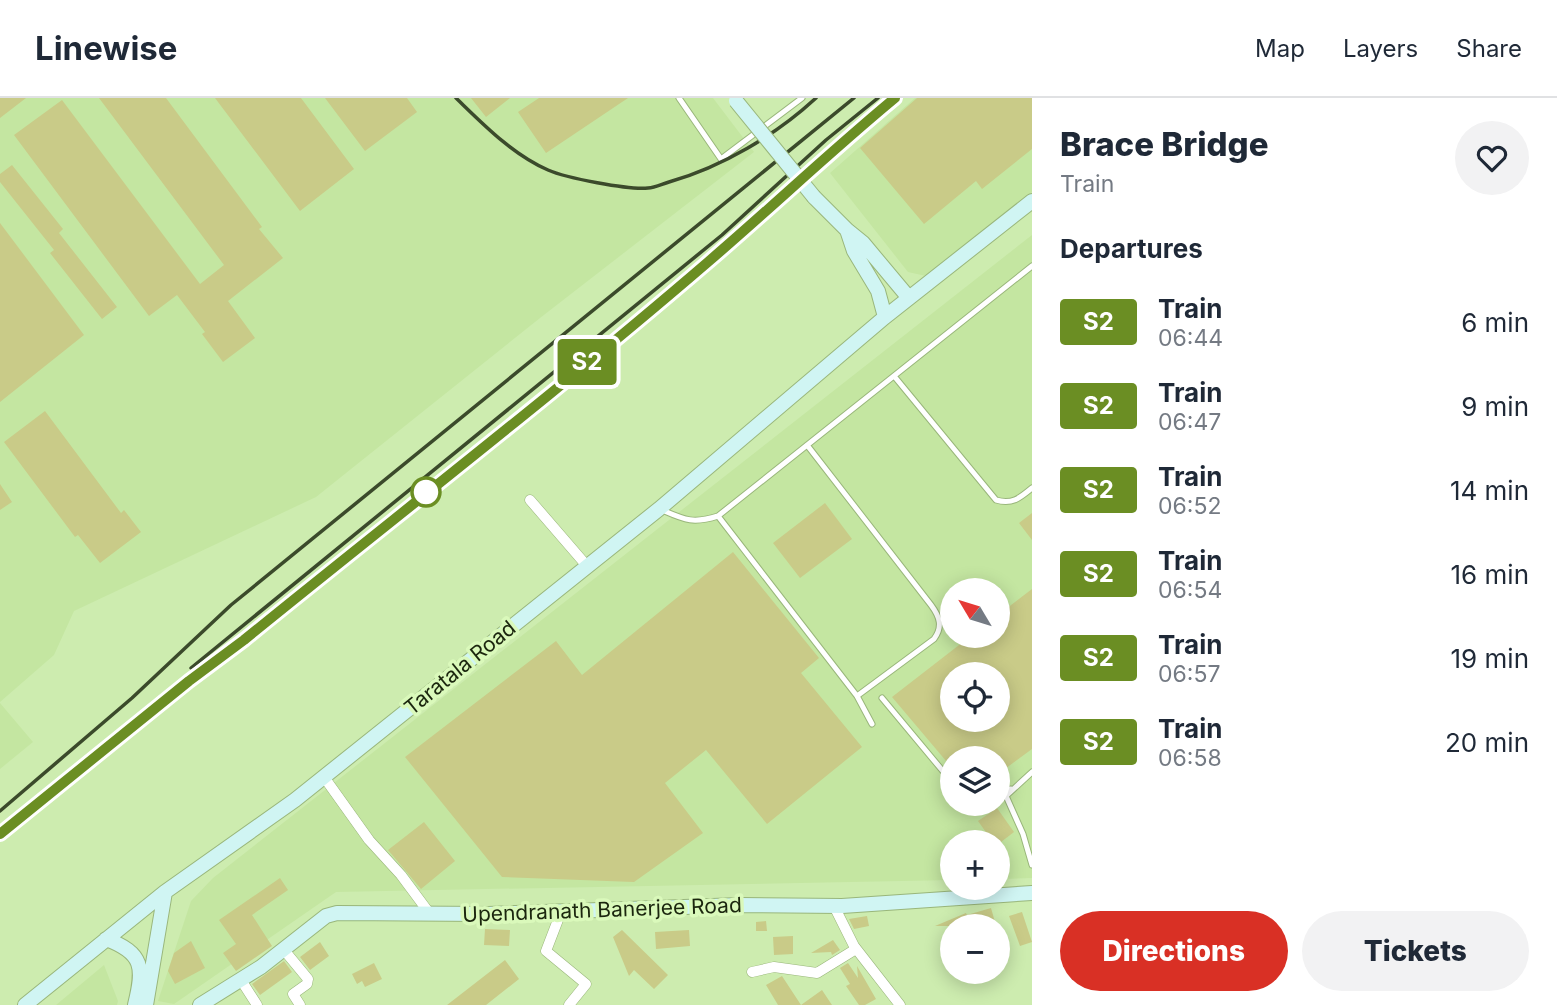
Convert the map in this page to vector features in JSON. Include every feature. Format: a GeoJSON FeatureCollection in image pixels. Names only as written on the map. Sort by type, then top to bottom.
{"type":"FeatureCollection","features":[{"type":"Feature","properties":{"kind":"main road"},"geometry":{"type":"LineString","coordinates":[[734,100],[814,197],[863,243],[909,298]]}},
{"type":"Feature","properties":{"kind":"main road","name":"Taratala Road"},"geometry":{"type":"LineString","coordinates":[[26,1005],[165,892],[324,777],[659,509],[885,317],[1032,201]]}},
{"type":"Feature","properties":{"kind":"main road"},"geometry":{"type":"LineString","coordinates":[[847,230],[854,251],[878,290],[885,317]]}},
{"type":"Feature","properties":{"kind":"main road"},"geometry":{"type":"LineString","coordinates":[[146,1005],[165,892]]}},
{"type":"Feature","properties":{"kind":"main road","name":"Upendranath Banerjee Road"},"geometry":{"type":"LineString","coordinates":[[200,1005],[284,950],[326,916],[337,914],[561,912],[740,905],[834,906],[1032,893]]}},
{"type":"Feature","properties":{"kind":"main road"},"geometry":{"type":"LineString","coordinates":[[106,939],[128,948],[137,959],[140,983],[135,1005]]}},
{"type":"Feature","properties":{"kind":"street"},"geometry":{"type":"LineString","coordinates":[[530,500],[587,566]]}},
{"type":"Feature","properties":{"kind":"street"},"geometry":{"type":"LineString","coordinates":[[324,777],[369,840],[401,875],[430,914]]}},
{"type":"Feature","properties":{"kind":"street"},"geometry":{"type":"LineString","coordinates":[[834,906],[848,937],[900,1005]]}},
{"type":"Feature","properties":{"kind":"street"},"geometry":{"type":"LineString","coordinates":[[561,912],[546,951],[586,984],[569,1005]]}},
{"type":"Feature","properties":{"kind":"street"},"geometry":{"type":"LineString","coordinates":[[752,972],[774,967],[817,973],[856,949]]}},
{"type":"Feature","properties":{"kind":"street"},"geometry":{"type":"LineString","coordinates":[[284,950],[308,979],[307,984],[293,994],[300,1005]]}},
{"type":"Feature","properties":{"kind":"street"},"geometry":{"type":"LineString","coordinates":[[241,980],[257,1005]]}},
{"type":"Feature","properties":{"kind":"lane"},"geometry":{"type":"LineString","coordinates":[[679,98],[721,159],[802,98]]}},
{"type":"Feature","properties":{"kind":"lane"},"geometry":{"type":"LineString","coordinates":[[659,509],[686,521],[699,522],[718,516],[1032,266]]}},
{"type":"Feature","properties":{"kind":"lane"},"geometry":{"type":"LineString","coordinates":[[894,376],[996,500],[1007,503],[1020,498],[1032,488]]}},
{"type":"Feature","properties":{"kind":"lane"},"geometry":{"type":"LineString","coordinates":[[807,445],[931,605],[940,623],[939,632],[934,639],[857,696]]}},
{"type":"Feature","properties":{"kind":"lane"},"geometry":{"type":"LineString","coordinates":[[718,516],[857,696],[872,724]]}},
{"type":"Feature","properties":{"kind":"lane"},"geometry":{"type":"LineString","coordinates":[[882,698],[940,768]]}},
{"type":"Feature","properties":{"kind":"lane"},"geometry":{"type":"LineString","coordinates":[[1032,772],[1006,796],[1023,834],[1032,865]]}},
{"type":"Feature","properties":{"kind":"lane"},"geometry":{"type":"LineString","coordinates":[[1010,790],[1014,789]]}},
{"type":"Feature","properties":{"kind":"shaded area"},"geometry":{"type":"Polygon","coordinates":[[[0,98],[713,98],[754,152],[316,497],[74,611],[54,655],[0,702],[0,98]]]}},
{"type":"Feature","properties":{"kind":"shaded area"},"geometry":{"type":"Polygon","coordinates":[[[915,98],[1032,98],[1032,192],[926,276],[908,272],[830,173],[915,98]]]}},
{"type":"Feature","properties":{"kind":"shaded area"},"geometry":{"type":"Polygon","coordinates":[[[1032,235],[1032,878],[1010,879],[1010,830],[940,830],[940,880],[336,892],[174,1004],[158,1001],[191,901],[213,878],[1032,235]]]}},
{"type":"Feature","properties":{"kind":"shaded area"},"geometry":{"type":"Polygon","coordinates":[[[0,703],[33,742],[0,769],[0,703]]]}},
{"type":"Feature","properties":{"kind":"shaded area"},"geometry":{"type":"Polygon","coordinates":[[[104,965],[118,1001],[117,1005],[56,1005],[104,965]]]}},
{"type":"Feature","properties":{"kind":"building"},"geometry":{"type":"Polygon","coordinates":[[[0,98],[26,98],[0,118],[0,98]]]}},
{"type":"Feature","properties":{"kind":"building"},"geometry":{"type":"Polygon","coordinates":[[[99,98],[166,98],[262,227],[259,229],[283,258],[228,301],[255,338],[223,362],[202,334],[205,332],[177,295],[149,316],[14,135],[62,100],[200,284],[224,265],[99,98]]]}},
{"type":"Feature","properties":{"kind":"building"},"geometry":{"type":"Polygon","coordinates":[[[215,98],[301,98],[354,169],[300,211],[215,98]]]}},
{"type":"Feature","properties":{"kind":"building"},"geometry":{"type":"Polygon","coordinates":[[[325,98],[407,98],[417,112],[365,151],[325,98]]]}},
{"type":"Feature","properties":{"kind":"building"},"geometry":{"type":"Polygon","coordinates":[[[471,98],[510,98],[486,117],[471,98]]]}},
{"type":"Feature","properties":{"kind":"building"},"geometry":{"type":"Polygon","coordinates":[[[539,98],[628,98],[546,153],[518,112],[539,98]]]}},
{"type":"Feature","properties":{"kind":"building"},"geometry":{"type":"Polygon","coordinates":[[[917,98],[1032,98],[1032,149],[982,189],[976,181],[924,224],[860,148],[917,98]]]}},
{"type":"Feature","properties":{"kind":"building"},"geometry":{"type":"Polygon","coordinates":[[[12,165],[63,229],[59,233],[117,307],[102,319],[50,253],[54,250],[0,182],[0,174],[12,165]]]}},
{"type":"Feature","properties":{"kind":"building"},"geometry":{"type":"Polygon","coordinates":[[[0,223],[84,335],[0,402],[0,223]]]}},
{"type":"Feature","properties":{"kind":"building"},"geometry":{"type":"Polygon","coordinates":[[[45,411],[121,513],[124,510],[141,532],[100,563],[78,535],[75,537],[4,442],[45,411]]]}},
{"type":"Feature","properties":{"kind":"building"},"geometry":{"type":"Polygon","coordinates":[[[0,484],[12,502],[0,510],[0,484]]]}},
{"type":"Feature","properties":{"kind":"building"},"geometry":{"type":"Polygon","coordinates":[[[825,503],[852,539],[800,578],[773,543],[825,503]]]}},
{"type":"Feature","properties":{"kind":"building"},"geometry":{"type":"Polygon","coordinates":[[[1032,513],[1032,540],[1019,523],[1032,513]]]}},
{"type":"Feature","properties":{"kind":"building"},"geometry":{"type":"Polygon","coordinates":[[[733,552],[819,658],[801,673],[862,747],[767,824],[706,750],[665,783],[703,833],[634,882],[502,877],[405,757],[556,641],[582,675],[733,552]]]}},
{"type":"Feature","properties":{"kind":"building"},"geometry":{"type":"Polygon","coordinates":[[[1032,589],[1032,749],[1010,765],[1010,746],[940,746],[940,754],[892,697],[955,648],[1010,648],[1010,606],[1032,589]]]}},
{"type":"Feature","properties":{"kind":"building"},"geometry":{"type":"Polygon","coordinates":[[[985,816],[1003,816],[1014,832],[1010,835],[1010,830],[984,830],[978,821],[985,816]]]}},
{"type":"Feature","properties":{"kind":"building"},"geometry":{"type":"Polygon","coordinates":[[[424,822],[455,861],[421,889],[388,850],[424,822]]]}},
{"type":"Feature","properties":{"kind":"building"},"geometry":{"type":"Polygon","coordinates":[[[280,878],[288,890],[252,915],[272,946],[236,971],[223,953],[236,944],[219,920],[280,878]]]}},
{"type":"Feature","properties":{"kind":"building"},"geometry":{"type":"Polygon","coordinates":[[[991,908],[993,914],[970,914],[991,908]]]}},
{"type":"Feature","properties":{"kind":"building"},"geometry":{"type":"Polygon","coordinates":[[[1022,912],[1032,942],[1020,946],[1010,916],[1022,912]]]}},
{"type":"Feature","properties":{"kind":"building"},"geometry":{"type":"Polygon","coordinates":[[[867,916],[869,926],[854,929],[849,919],[867,916]]]}},
{"type":"Feature","properties":{"kind":"building"},"geometry":{"type":"Polygon","coordinates":[[[766,921],[767,931],[756,931],[756,922],[766,921]]]}},
{"type":"Feature","properties":{"kind":"building"},"geometry":{"type":"Polygon","coordinates":[[[485,929],[510,930],[509,946],[484,945],[485,929]]]}},
{"type":"Feature","properties":{"kind":"building"},"geometry":{"type":"Polygon","coordinates":[[[622,930],[668,975],[654,989],[634,970],[629,976],[613,937],[622,930]]]}},
{"type":"Feature","properties":{"kind":"building"},"geometry":{"type":"Polygon","coordinates":[[[689,930],[690,946],[656,949],[655,932],[689,930]]]}},
{"type":"Feature","properties":{"kind":"building"},"geometry":{"type":"Polygon","coordinates":[[[793,936],[793,954],[774,955],[773,937],[793,936]]]}},
{"type":"Feature","properties":{"kind":"building"},"geometry":{"type":"Polygon","coordinates":[[[833,940],[840,950],[832,955],[831,952],[811,953],[833,940]]]}},
{"type":"Feature","properties":{"kind":"building"},"geometry":{"type":"Polygon","coordinates":[[[191,941],[205,968],[175,984],[168,971],[174,953],[191,941]]]}},
{"type":"Feature","properties":{"kind":"building"},"geometry":{"type":"Polygon","coordinates":[[[320,942],[329,956],[310,970],[300,957],[320,942]]]}},
{"type":"Feature","properties":{"kind":"building"},"geometry":{"type":"Polygon","coordinates":[[[505,960],[519,979],[486,1005],[447,1005],[505,960]]]}},
{"type":"Feature","properties":{"kind":"building"},"geometry":{"type":"Polygon","coordinates":[[[284,961],[292,972],[260,995],[252,984],[284,961]]]}},
{"type":"Feature","properties":{"kind":"building"},"geometry":{"type":"Polygon","coordinates":[[[374,963],[382,979],[365,987],[362,981],[357,984],[352,974],[374,963]]]}},
{"type":"Feature","properties":{"kind":"building"},"geometry":{"type":"Polygon","coordinates":[[[848,963],[858,978],[857,966],[876,999],[859,1005],[846,986],[850,984],[840,968],[848,963]]]}},
{"type":"Feature","properties":{"kind":"building"},"geometry":{"type":"Polygon","coordinates":[[[782,976],[801,1005],[778,1005],[766,985],[782,976]]]}},
{"type":"Feature","properties":{"kind":"building"},"geometry":{"type":"Polygon","coordinates":[[[822,990],[832,1005],[801,1005],[822,990]]]}},
{"type":"Feature","properties":{"kind":"railway"},"geometry":{"type":"LineString","coordinates":[[456,98],[510,147],[548,170],[597,183],[639,188],[656,187],[728,159],[784,125],[816,98]]}},
{"type":"Feature","properties":{"kind":"railway"},"geometry":{"type":"LineString","coordinates":[[0,811],[132,698],[231,605],[854,98]]}},
{"type":"Feature","properties":{"kind":"railway"},"geometry":{"type":"LineString","coordinates":[[191,668],[722,235],[826,140],[878,98]]}},
{"type":"Feature","properties":{"kind":"railway"},"geometry":{"type":"LineString","coordinates":[[0,834],[593,358],[708,262],[895,98]]}},
{"type":"Feature","properties":{"kind":"train","name":"S2"},"geometry":{"type":"LineString","coordinates":[[0,834],[628,328],[709,261],[834,148],[895,98]]}}]}
